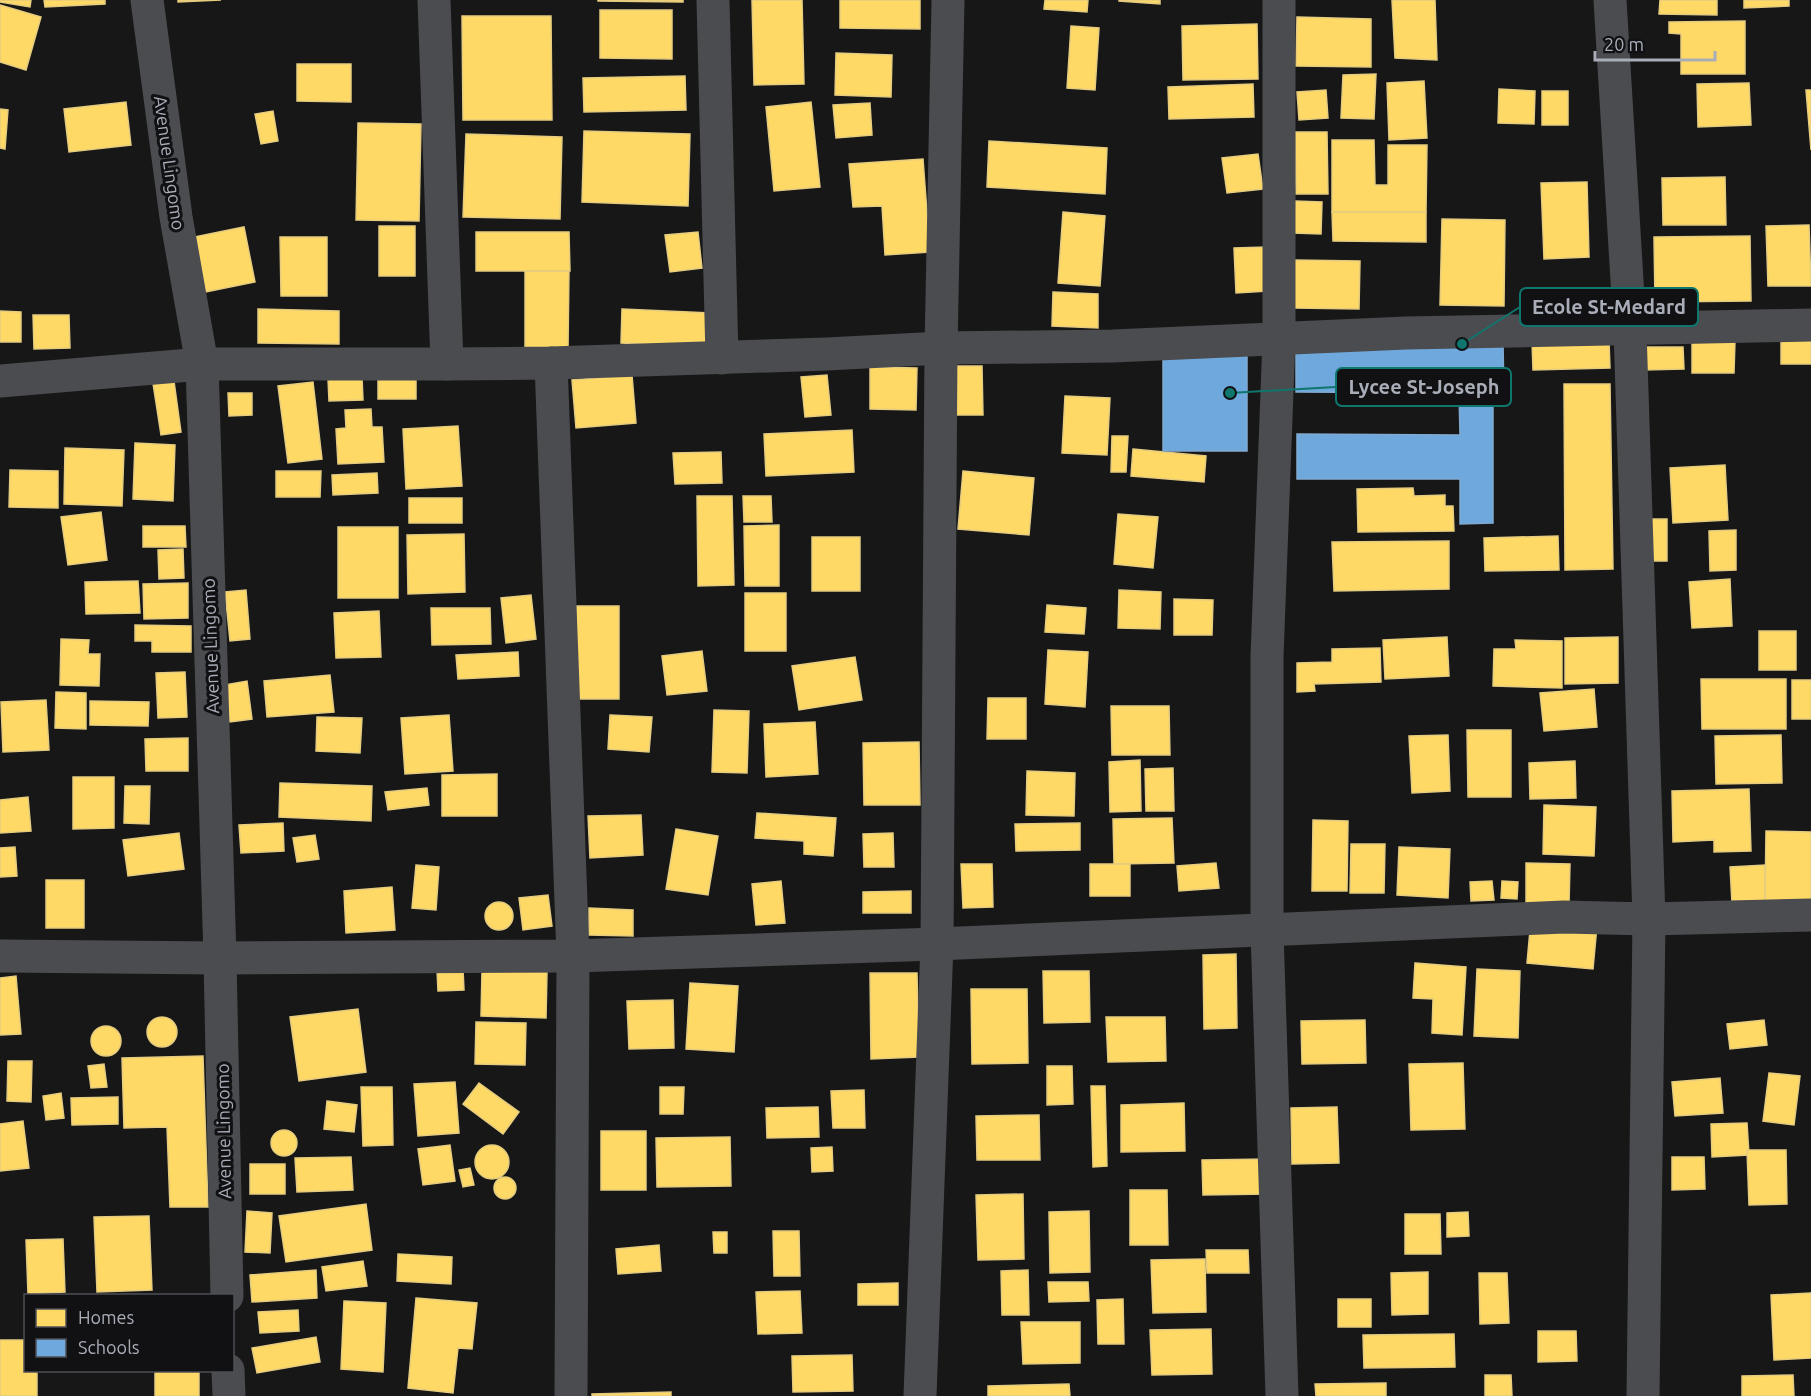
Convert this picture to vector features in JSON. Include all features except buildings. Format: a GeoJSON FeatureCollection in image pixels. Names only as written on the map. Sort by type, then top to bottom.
{"type":"FeatureCollection","features":[{"type":"Feature","properties":{"kind":"street","name":"Avenue Lingomo"},"geometry":{"type":"LineString","coordinates":[[147,0],[176,217],[202,364],[220,958],[227,1294]]}},
{"type":"Feature","properties":{"kind":"street"},"geometry":{"type":"LineString","coordinates":[[434,0],[447,364]]}},
{"type":"Feature","properties":{"kind":"street"},"geometry":{"type":"LineString","coordinates":[[714,0],[722,358]]}},
{"type":"Feature","properties":{"kind":"street"},"geometry":{"type":"LineString","coordinates":[[920,1396],[937,944],[941,348],[948,0]]}},
{"type":"Feature","properties":{"kind":"street"},"geometry":{"type":"LineString","coordinates":[[1279,0],[1280,339],[1267,657],[1267,931],[1282,1396]]}},
{"type":"Feature","properties":{"kind":"street"},"geometry":{"type":"LineString","coordinates":[[1610,0],[1630,330],[1649,919],[1643,1396]]}},
{"type":"Feature","properties":{"kind":"street"},"geometry":{"type":"LineString","coordinates":[[0,381],[202,364],[551,363],[941,348],[1113,346],[1406,333],[1811,325]]}},
{"type":"Feature","properties":{"kind":"street"},"geometry":{"type":"LineString","coordinates":[[551,363],[573,956],[571,1396]]}},
{"type":"Feature","properties":{"kind":"street"},"geometry":{"type":"LineString","coordinates":[[0,956],[220,958],[573,956],[1267,931],[1552,917],[1649,919],[1811,915]]}},
{"type":"Feature","properties":{"kind":"street"},"geometry":{"type":"LineString","coordinates":[[228,1372],[229,1396]]}},
{"type":"Feature","properties":{"kind":"place","name":"Ecole St-Medard"},"geometry":{"type":"Point","coordinates":[1462,344]}},
{"type":"Feature","properties":{"kind":"place","name":"Lycee St-Joseph"},"geometry":{"type":"Point","coordinates":[1230,393]}}]}
